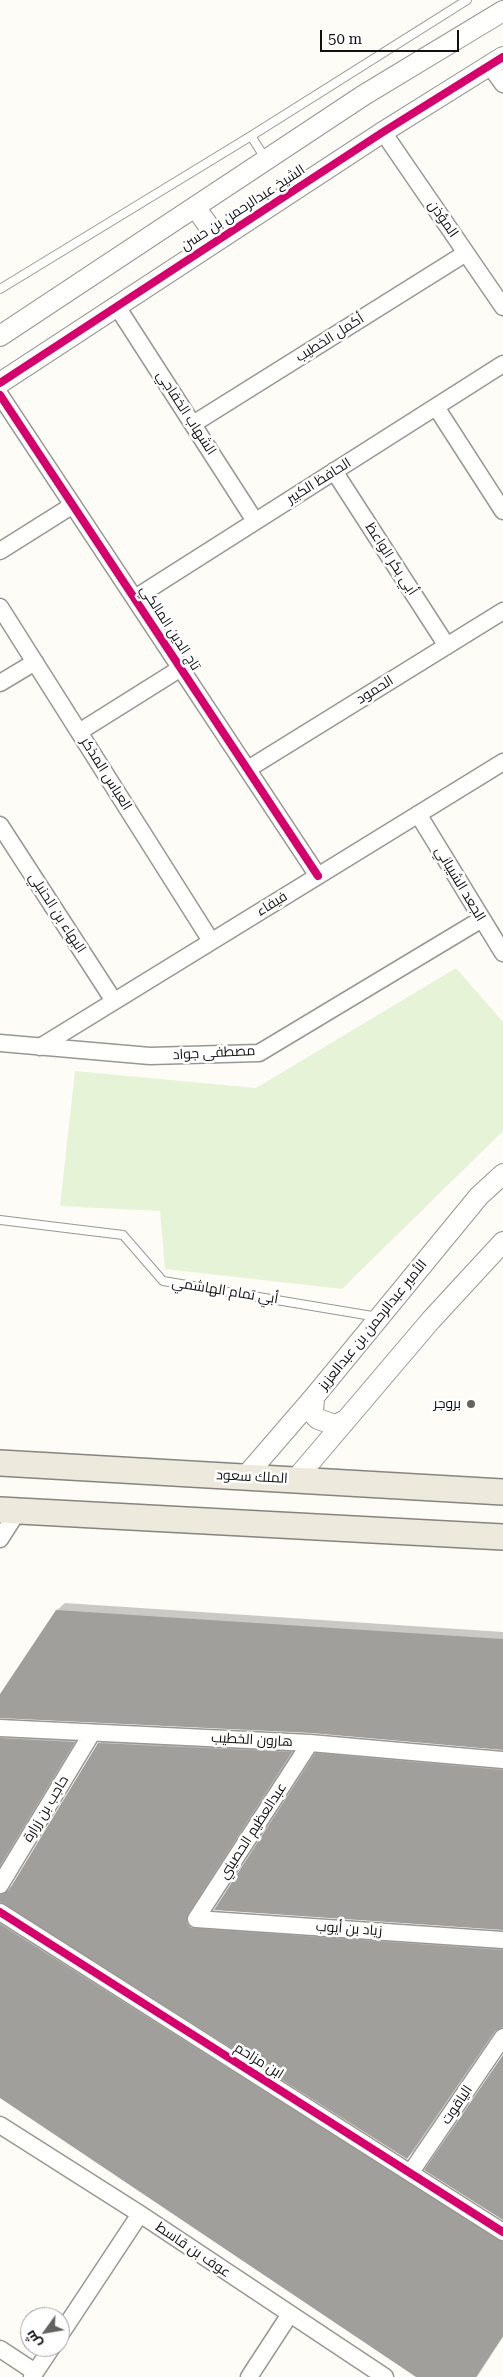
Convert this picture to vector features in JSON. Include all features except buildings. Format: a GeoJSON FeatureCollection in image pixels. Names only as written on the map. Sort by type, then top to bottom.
{"type":"FeatureCollection","features":[{"type":"Feature","properties":{"kind":"main road","name":"الملك سعود"},"geometry":{"type":"LineString","coordinates":[[0,1463],[503,1492]]}},
{"type":"Feature","properties":{"kind":"main road"},"geometry":{"type":"LineString","coordinates":[[9,1511],[503,1537]]}},
{"type":"Feature","properties":{"kind":"street","name":"الشيخ عبدالرحمن بن حسن"},"geometry":{"type":"LineString","coordinates":[[0,336],[364,95],[503,12]]}},
{"type":"Feature","properties":{"kind":"street","name":"الشيخ عبدالرحمن بن حسن"},"geometry":{"type":"LineString","coordinates":[[0,383],[382,132],[496,62]]}},
{"type":"Feature","properties":{"kind":"street"},"geometry":{"type":"LineString","coordinates":[[496,62],[503,84]]}},
{"type":"Feature","properties":{"kind":"street","name":"المؤذن"},"geometry":{"type":"LineString","coordinates":[[382,132],[503,307]]}},
{"type":"Feature","properties":{"kind":"street"},"geometry":{"type":"LineString","coordinates":[[195,207],[218,239]]}},
{"type":"Feature","properties":{"kind":"street","name":"أكمل الخطيب"},"geometry":{"type":"LineString","coordinates":[[193,424],[466,253]]}},
{"type":"Feature","properties":{"kind":"street","name":"الشهاب الخفاجي"},"geometry":{"type":"LineString","coordinates":[[116,305],[255,521]]}},
{"type":"Feature","properties":{"kind":"street","name":"الحافظ الكبير"},"geometry":{"type":"LineString","coordinates":[[134,598],[503,364]]}},
{"type":"Feature","properties":{"kind":"street","name":"تاج الدين المالكي"},"geometry":{"type":"LineString","coordinates":[[0,395],[318,876]]}},
{"type":"Feature","properties":{"kind":"street"},"geometry":{"type":"LineString","coordinates":[[436,407],[503,511]]}},
{"type":"Feature","properties":{"kind":"street","name":"أبي بكر الواعظ"},"geometry":{"type":"LineString","coordinates":[[334,471],[447,646]]}},
{"type":"Feature","properties":{"kind":"street"},"geometry":{"type":"LineString","coordinates":[[0,551],[73,505]]}},
{"type":"Feature","properties":{"kind":"street","name":"العباس المذكر"},"geometry":{"type":"LineString","coordinates":[[0,607],[212,941]]}},
{"type":"Feature","properties":{"kind":"street","name":"الحمود"},"geometry":{"type":"LineString","coordinates":[[248,769],[503,611]]}},
{"type":"Feature","properties":{"kind":"street"},"geometry":{"type":"LineString","coordinates":[[0,683],[35,662]]}},
{"type":"Feature","properties":{"kind":"street"},"geometry":{"type":"LineString","coordinates":[[79,732],[181,668]]}},
{"type":"Feature","properties":{"kind":"street","name":"فيفاء"},"geometry":{"type":"LineString","coordinates":[[40,1047],[503,762]]}},
{"type":"Feature","properties":{"kind":"street","name":"الجعد الشيباني"},"geometry":{"type":"LineString","coordinates":[[418,814],[503,953]]}},
{"type":"Feature","properties":{"kind":"street","name":"البهاء بن الحنبلي"},"geometry":{"type":"LineString","coordinates":[[0,825],[114,1001]]}},
{"type":"Feature","properties":{"kind":"street","name":"مصطفى جواد"},"geometry":{"type":"LineString","coordinates":[[0,1043],[150,1056],[259,1053],[482,919]]}},
{"type":"Feature","properties":{"kind":"street","name":"الأمير عبدالرحمن بن عبدالعزيز"},"geometry":{"type":"LineString","coordinates":[[245,1477],[314,1397],[479,1196],[503,1174]]}},
{"type":"Feature","properties":{"kind":"street"},"geometry":{"type":"LineString","coordinates":[[295,1480],[431,1320],[503,1242]]}},
{"type":"Feature","properties":{"kind":"street"},"geometry":{"type":"LineString","coordinates":[[314,1397],[313,1414],[318,1419],[336,1425],[346,1420]]}},
{"type":"Feature","properties":{"kind":"street"},"geometry":{"type":"LineString","coordinates":[[0,1539],[9,1511]]}},
{"type":"Feature","properties":{"kind":"street","name":"هارون الخطيب"},"geometry":{"type":"LineString","coordinates":[[0,1728],[310,1743],[503,1760]]}},
{"type":"Feature","properties":{"kind":"street","name":"حاجب بن زرارة"},"geometry":{"type":"LineString","coordinates":[[0,1885],[92,1733]]}},
{"type":"Feature","properties":{"kind":"street","name":"عبدالعظيم الحصيني"},"geometry":{"type":"LineString","coordinates":[[196,1919],[310,1743]]}},
{"type":"Feature","properties":{"kind":"street","name":"ابن مزاحم"},"geometry":{"type":"LineString","coordinates":[[0,1912],[503,2232]]}},
{"type":"Feature","properties":{"kind":"street","name":"زياد بن أيوب"},"geometry":{"type":"LineString","coordinates":[[196,1919],[503,1940]]}},
{"type":"Feature","properties":{"kind":"street","name":"الياقوت"},"geometry":{"type":"LineString","coordinates":[[411,2172],[503,2038]]}},
{"type":"Feature","properties":{"kind":"street","name":"عوف بن قاسط"},"geometry":{"type":"LineString","coordinates":[[0,2125],[140,2214],[385,2377]]}},
{"type":"Feature","properties":{"kind":"street"},"geometry":{"type":"LineString","coordinates":[[70,2320],[140,2214]]}},
{"type":"Feature","properties":{"kind":"street"},"geometry":{"type":"LineString","coordinates":[[249,2377],[290,2314]]}},
{"type":"Feature","properties":{"kind":"street"},"geometry":{"type":"LineString","coordinates":[[0,2349],[34,2375],[46,2357]]}},
{"type":"Feature","properties":{"kind":"lane"},"geometry":{"type":"LineString","coordinates":[[0,289],[251,136],[468,0]]}},
{"type":"Feature","properties":{"kind":"lane"},"geometry":{"type":"LineString","coordinates":[[251,136],[266,160]]}},
{"type":"Feature","properties":{"kind":"lane","name":"أبي تمام الهاشمي"},"geometry":{"type":"LineString","coordinates":[[0,1220],[123,1235],[163,1281],[380,1317]]}},
{"type":"Feature","properties":{"kind":"green space"},"geometry":{"type":"Polygon","coordinates":[[[456,968],[503,1022],[503,1131],[342,1289],[165,1269],[160,1211],[60,1206],[75,1071],[256,1088],[456,968]]]}},
{"type":"Feature","properties":{"kind":"cycle path"},"geometry":{"type":"LineString","coordinates":[[0,383],[383,132],[503,57]]}},
{"type":"Feature","properties":{"kind":"cycle path"},"geometry":{"type":"LineString","coordinates":[[0,395],[318,876]]}},
{"type":"Feature","properties":{"kind":"cycle path"},"geometry":{"type":"LineString","coordinates":[[0,1912],[503,2232]]}},
{"type":"Feature","properties":{"kind":"place","name":"بروجر"},"geometry":{"type":"Point","coordinates":[471,1404]}}]}
